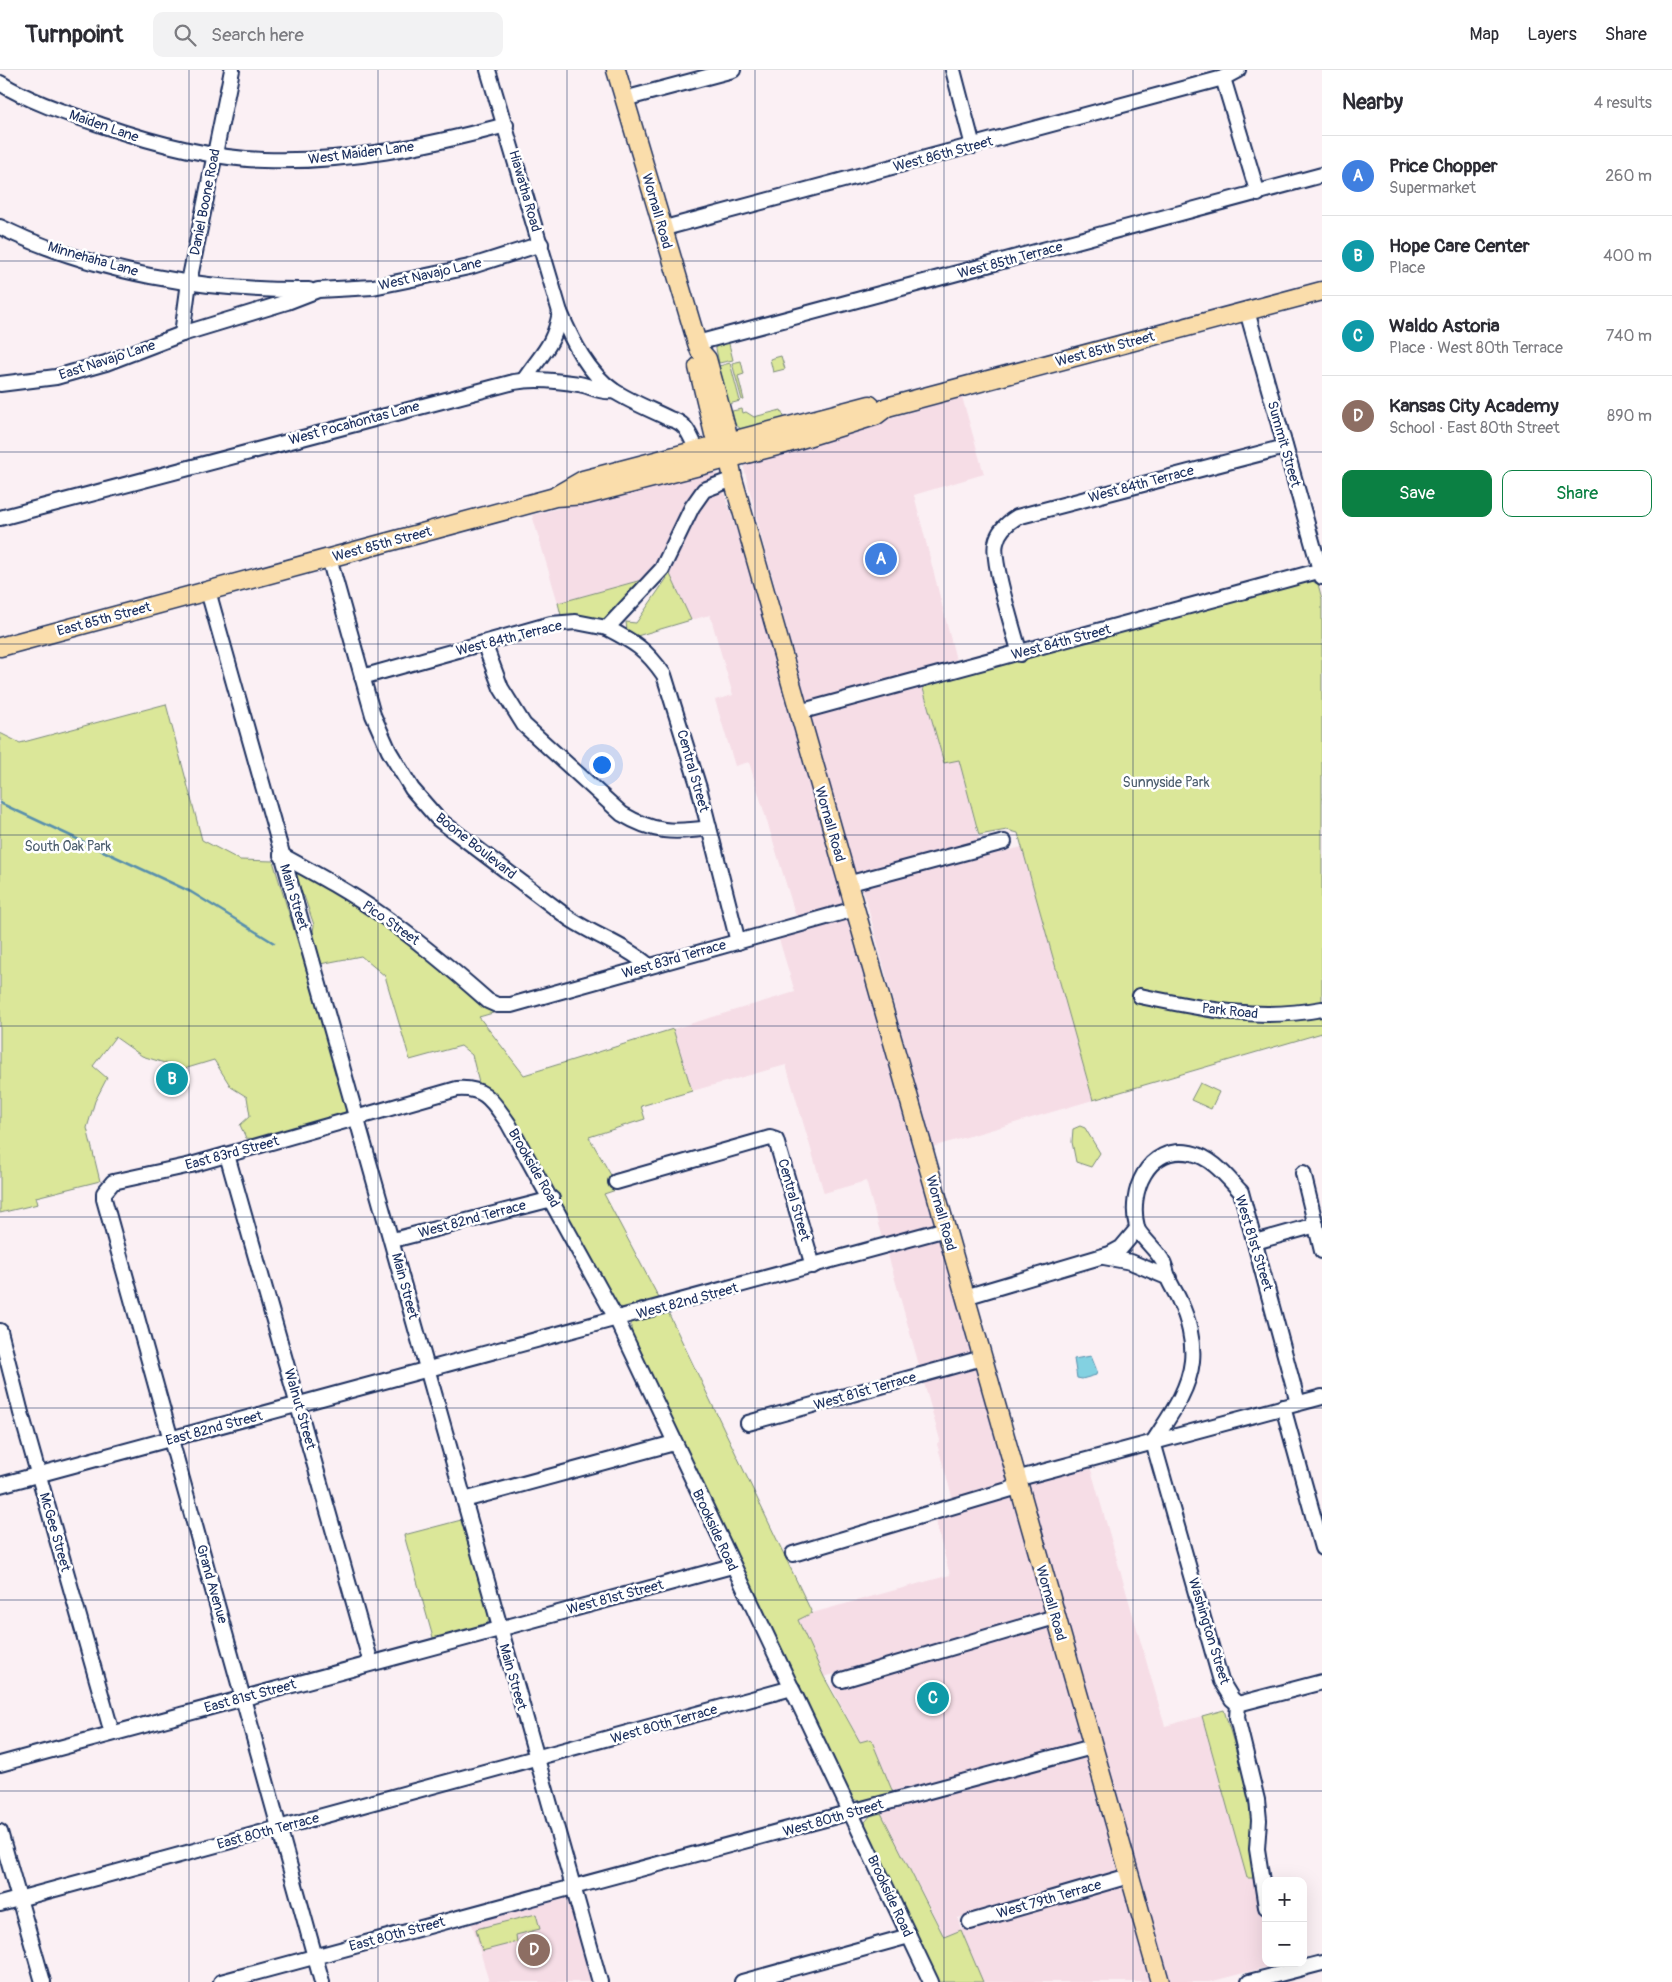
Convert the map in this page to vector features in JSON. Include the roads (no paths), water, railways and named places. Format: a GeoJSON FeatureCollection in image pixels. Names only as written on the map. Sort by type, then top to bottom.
{"type":"FeatureCollection","features":[{"type":"Feature","properties":{"kind":"main road","name":"Wornall Road"},"geometry":{"type":"LineString","coordinates":[[616,70],[661,229],[698,347],[697,368],[714,434],[727,451],[733,480],[798,712],[1160,1982]]}},
{"type":"Feature","properties":{"kind":"main road","name":"West 85th Street"},"geometry":{"type":"LineString","coordinates":[[208,591],[555,497],[586,495],[870,405],[887,407],[1322,291]]}},
{"type":"Feature","properties":{"kind":"main road","name":"West 85th Street"},"geometry":{"type":"LineString","coordinates":[[555,497],[583,480],[698,451],[727,451]]}},
{"type":"Feature","properties":{"kind":"main road","name":"East 85th Street"},"geometry":{"type":"LineString","coordinates":[[0,647],[208,591]]}},
{"type":"Feature","properties":{"kind":"street","name":"Daniel Boone Road"},"geometry":{"type":"LineString","coordinates":[[182,334],[189,282],[232,70]]}},
{"type":"Feature","properties":{"kind":"street","name":"Hiawatha Road"},"geometry":{"type":"LineString","coordinates":[[488,70],[506,125],[560,312],[570,337],[590,367],[614,391],[670,419],[679,421],[684,425],[698,451]]}},
{"type":"Feature","properties":{"kind":"street"},"geometry":{"type":"LineString","coordinates":[[624,99],[733,70]]}},
{"type":"Feature","properties":{"kind":"street"},"geometry":{"type":"LineString","coordinates":[[953,70],[973,146]]}},
{"type":"Feature","properties":{"kind":"street"},"geometry":{"type":"LineString","coordinates":[[1238,70],[1223,78],[1258,194]]}},
{"type":"Feature","properties":{"kind":"street","name":"West 86th Street"},"geometry":{"type":"LineString","coordinates":[[661,229],[1223,78]]}},
{"type":"Feature","properties":{"kind":"street","name":"Maiden Lane"},"geometry":{"type":"LineString","coordinates":[[0,82],[15,92],[52,108],[135,136],[214,155]]}},
{"type":"Feature","properties":{"kind":"street","name":"West Maiden Lane"},"geometry":{"type":"LineString","coordinates":[[214,155],[263,160],[358,156],[438,143],[506,125]]}},
{"type":"Feature","properties":{"kind":"street","name":"West 85th Terrace"},"geometry":{"type":"LineString","coordinates":[[698,347],[1322,175]]}},
{"type":"Feature","properties":{"kind":"street","name":"Minnehaha Lane"},"geometry":{"type":"LineString","coordinates":[[0,227],[48,247],[92,262],[189,282]]}},
{"type":"Feature","properties":{"kind":"street","name":"West Navajo Lane"},"geometry":{"type":"LineString","coordinates":[[189,282],[255,291],[373,287],[469,267],[541,244]]}},
{"type":"Feature","properties":{"kind":"street","name":"West Navajo Lane"},"geometry":{"type":"LineString","coordinates":[[182,334],[286,302],[318,290]]}},
{"type":"Feature","properties":{"kind":"street","name":"Summit Street"},"geometry":{"type":"LineString","coordinates":[[1247,311],[1321,573]]}},
{"type":"Feature","properties":{"kind":"street","name":"Hiawatha Road"},"geometry":{"type":"LineString","coordinates":[[524,380],[547,351],[556,333],[560,312]]}},
{"type":"Feature","properties":{"kind":"street","name":"East Navajo Lane"},"geometry":{"type":"LineString","coordinates":[[0,384],[56,377],[106,363],[182,334]]}},
{"type":"Feature","properties":{"kind":"street","name":"West Pocahontas Lane"},"geometry":{"type":"LineString","coordinates":[[0,518],[488,387],[524,380],[580,384],[608,392],[614,391]]}},
{"type":"Feature","properties":{"kind":"street"},"geometry":{"type":"LineString","coordinates":[[670,419],[682,435],[683,447],[679,456]]}},
{"type":"Feature","properties":{"kind":"street","name":"West 84th Terrace"},"geometry":{"type":"LineString","coordinates":[[1020,654],[994,555],[996,540],[1002,530],[1017,517],[1285,446]]}},
{"type":"Feature","properties":{"kind":"street"},"geometry":{"type":"LineString","coordinates":[[607,628],[662,570],[692,507],[704,490],[733,480]]}},
{"type":"Feature","properties":{"kind":"street","name":"Boone Boulevard"},"geometry":{"type":"LineString","coordinates":[[329,558],[373,715],[389,751],[412,789],[438,819],[570,919],[591,933],[630,951],[649,966]]}},
{"type":"Feature","properties":{"kind":"street","name":"West 84th Street"},"geometry":{"type":"LineString","coordinates":[[798,712],[1321,573]]}},
{"type":"Feature","properties":{"kind":"street","name":"Main Street"},"geometry":{"type":"LineString","coordinates":[[208,591],[600,1982]]}},
{"type":"Feature","properties":{"kind":"street","name":"West 84th Terrace"},"geometry":{"type":"LineString","coordinates":[[362,677],[551,624],[576,622],[607,628]]}},
{"type":"Feature","properties":{"kind":"street","name":"Central Street"},"geometry":{"type":"LineString","coordinates":[[607,628],[639,645],[654,660],[664,675],[709,828],[738,942]]}},
{"type":"Feature","properties":{"kind":"street"},"geometry":{"type":"LineString","coordinates":[[484,643],[501,688],[524,725],[622,814],[640,825],[657,830],[674,832],[709,828]]}},
{"type":"Feature","properties":{"kind":"street"},"geometry":{"type":"LineString","coordinates":[[848,884],[1004,842]]}},
{"type":"Feature","properties":{"kind":"street","name":"Pico Street"},"geometry":{"type":"LineString","coordinates":[[281,855],[331,882],[382,915],[431,951],[492,1003]]}},
{"type":"Feature","properties":{"kind":"street","name":"West 83rd Terrace"},"geometry":{"type":"LineString","coordinates":[[492,1003],[511,1005],[855,909]]}},
{"type":"Feature","properties":{"kind":"street","name":"Park Road"},"geometry":{"type":"LineString","coordinates":[[1140,996],[1205,1009],[1251,1015],[1275,1015],[1322,1009]]}},
{"type":"Feature","properties":{"kind":"street","name":"East 83rd Street"},"geometry":{"type":"LineString","coordinates":[[107,1187],[112,1182],[227,1154],[456,1089],[480,1091]]}},
{"type":"Feature","properties":{"kind":"street","name":"Brookside Road"},"geometry":{"type":"LineString","coordinates":[[480,1091],[492,1101],[508,1123],[552,1198],[617,1320],[732,1566],[931,1982]]}},
{"type":"Feature","properties":{"kind":"street","name":"Central Street"},"geometry":{"type":"LineString","coordinates":[[616,1182],[770,1138],[776,1140],[813,1266]]}},
{"type":"Feature","properties":{"kind":"street","name":"West 81st Street"},"geometry":{"type":"LineString","coordinates":[[1137,1229],[1135,1202],[1144,1172],[1160,1158],[1172,1153],[1190,1153],[1203,1158],[1224,1172],[1240,1192],[1298,1403]]}},
{"type":"Feature","properties":{"kind":"street","name":"Walnut Street"},"geometry":{"type":"LineString","coordinates":[[227,1154],[371,1663]]}},
{"type":"Feature","properties":{"kind":"street"},"geometry":{"type":"LineString","coordinates":[[1303,1173],[1322,1251]]}},
{"type":"Feature","properties":{"kind":"street","name":"Grand Avenue"},"geometry":{"type":"LineString","coordinates":[[107,1187],[104,1200],[322,1982]]}},
{"type":"Feature","properties":{"kind":"street","name":"West 82nd Terrace"},"geometry":{"type":"LineString","coordinates":[[392,1240],[552,1198]]}},
{"type":"Feature","properties":{"kind":"street"},"geometry":{"type":"LineString","coordinates":[[1255,1242],[1316,1226]]}},
{"type":"Feature","properties":{"kind":"street","name":"West 82nd Street"},"geometry":{"type":"LineString","coordinates":[[428,1370],[946,1229]]}},
{"type":"Feature","properties":{"kind":"street"},"geometry":{"type":"LineString","coordinates":[[965,1297],[1103,1257],[1121,1248],[1137,1229],[1161,1257],[1168,1278],[1182,1304],[1190,1332],[1193,1360],[1187,1384],[1174,1410],[1153,1442]]}},
{"type":"Feature","properties":{"kind":"street"},"geometry":{"type":"LineString","coordinates":[[1103,1257],[1131,1262],[1168,1278]]}},
{"type":"Feature","properties":{"kind":"street","name":"McGee Street"},"geometry":{"type":"LineString","coordinates":[[0,1331],[38,1475],[112,1733]]}},
{"type":"Feature","properties":{"kind":"street","name":"West 81st Terrace"},"geometry":{"type":"LineString","coordinates":[[748,1423],[982,1358]]}},
{"type":"Feature","properties":{"kind":"street","name":"East 82nd Street"},"geometry":{"type":"LineString","coordinates":[[0,1485],[428,1370]]}},
{"type":"Feature","properties":{"kind":"street"},"geometry":{"type":"LineString","coordinates":[[792,1554],[1153,1442],[1322,1396]]}},
{"type":"Feature","properties":{"kind":"street"},"geometry":{"type":"LineString","coordinates":[[1283,1407],[1322,1548]]}},
{"type":"Feature","properties":{"kind":"street","name":"Washington Street"},"geometry":{"type":"LineString","coordinates":[[1153,1442],[1221,1681],[1232,1699],[1238,1704]]}},
{"type":"Feature","properties":{"kind":"street"},"geometry":{"type":"LineString","coordinates":[[464,1500],[674,1443]]}},
{"type":"Feature","properties":{"kind":"street","name":"West 81st Street"},"geometry":{"type":"LineString","coordinates":[[499,1628],[732,1566]]}},
{"type":"Feature","properties":{"kind":"street"},"geometry":{"type":"LineString","coordinates":[[842,1680],[1055,1617]]}},
{"type":"Feature","properties":{"kind":"street","name":"East 81st Street"},"geometry":{"type":"LineString","coordinates":[[0,1764],[499,1628]]}},
{"type":"Feature","properties":{"kind":"street"},"geometry":{"type":"LineString","coordinates":[[1262,1881],[1257,1849],[1260,1820],[1237,1718],[1238,1704],[1322,1682]]}},
{"type":"Feature","properties":{"kind":"street","name":"West 80th Terrace"},"geometry":{"type":"LineString","coordinates":[[537,1760],[792,1688]]}},
{"type":"Feature","properties":{"kind":"street","name":"West 80th Street"},"geometry":{"type":"LineString","coordinates":[[573,1887],[852,1814],[1092,1747]]}},
{"type":"Feature","properties":{"kind":"street","name":"East 80th Terrace"},"geometry":{"type":"LineString","coordinates":[[0,1904],[280,1827],[537,1760]]}},
{"type":"Feature","properties":{"kind":"street"},"geometry":{"type":"LineString","coordinates":[[0,1832],[43,1982]]}},
{"type":"Feature","properties":{"kind":"street","name":"West 79th Terrace"},"geometry":{"type":"LineString","coordinates":[[970,1922],[1129,1876]]}},
{"type":"Feature","properties":{"kind":"street","name":"East 80th Street"},"geometry":{"type":"LineString","coordinates":[[221,1982],[573,1887]]}},
{"type":"Feature","properties":{"kind":"street"},"geometry":{"type":"LineString","coordinates":[[742,1982],[909,1936]]}},
{"type":"Feature","properties":{"kind":"street"},"geometry":{"type":"LineString","coordinates":[[1249,1982],[1322,1963]]}},
{"type":"Feature","properties":{"kind":"water"},"geometry":{"type":"Polygon","coordinates":[[[1091,1356],[1097,1371],[1096,1375],[1082,1379],[1077,1378],[1074,1359],[1091,1356]]]}},
{"type":"Feature","properties":{"kind":"waterway"},"geometry":{"type":"LineString","coordinates":[[0,803],[191,892],[274,943]]}},
{"type":"Feature","properties":{"kind":"place","name":"Price Chopper"},"geometry":{"type":"Point","coordinates":[881,559]}},
{"type":"Feature","properties":{"kind":"place","name":"Hope Care Center"},"geometry":{"type":"Point","coordinates":[172,1079]}},
{"type":"Feature","properties":{"kind":"place","name":"Waldo Astoria"},"geometry":{"type":"Point","coordinates":[933,1698]}},
{"type":"Feature","properties":{"kind":"place","name":"Kansas City Academy"},"geometry":{"type":"Point","coordinates":[534,1950]}},
{"type":"Feature","properties":{"kind":"park label","name":"Sunnyside Park"},"geometry":{"type":"Point","coordinates":[1166,782]}},
{"type":"Feature","properties":{"kind":"park label","name":"South Oak Park"},"geometry":{"type":"Point","coordinates":[68,846]}}]}
